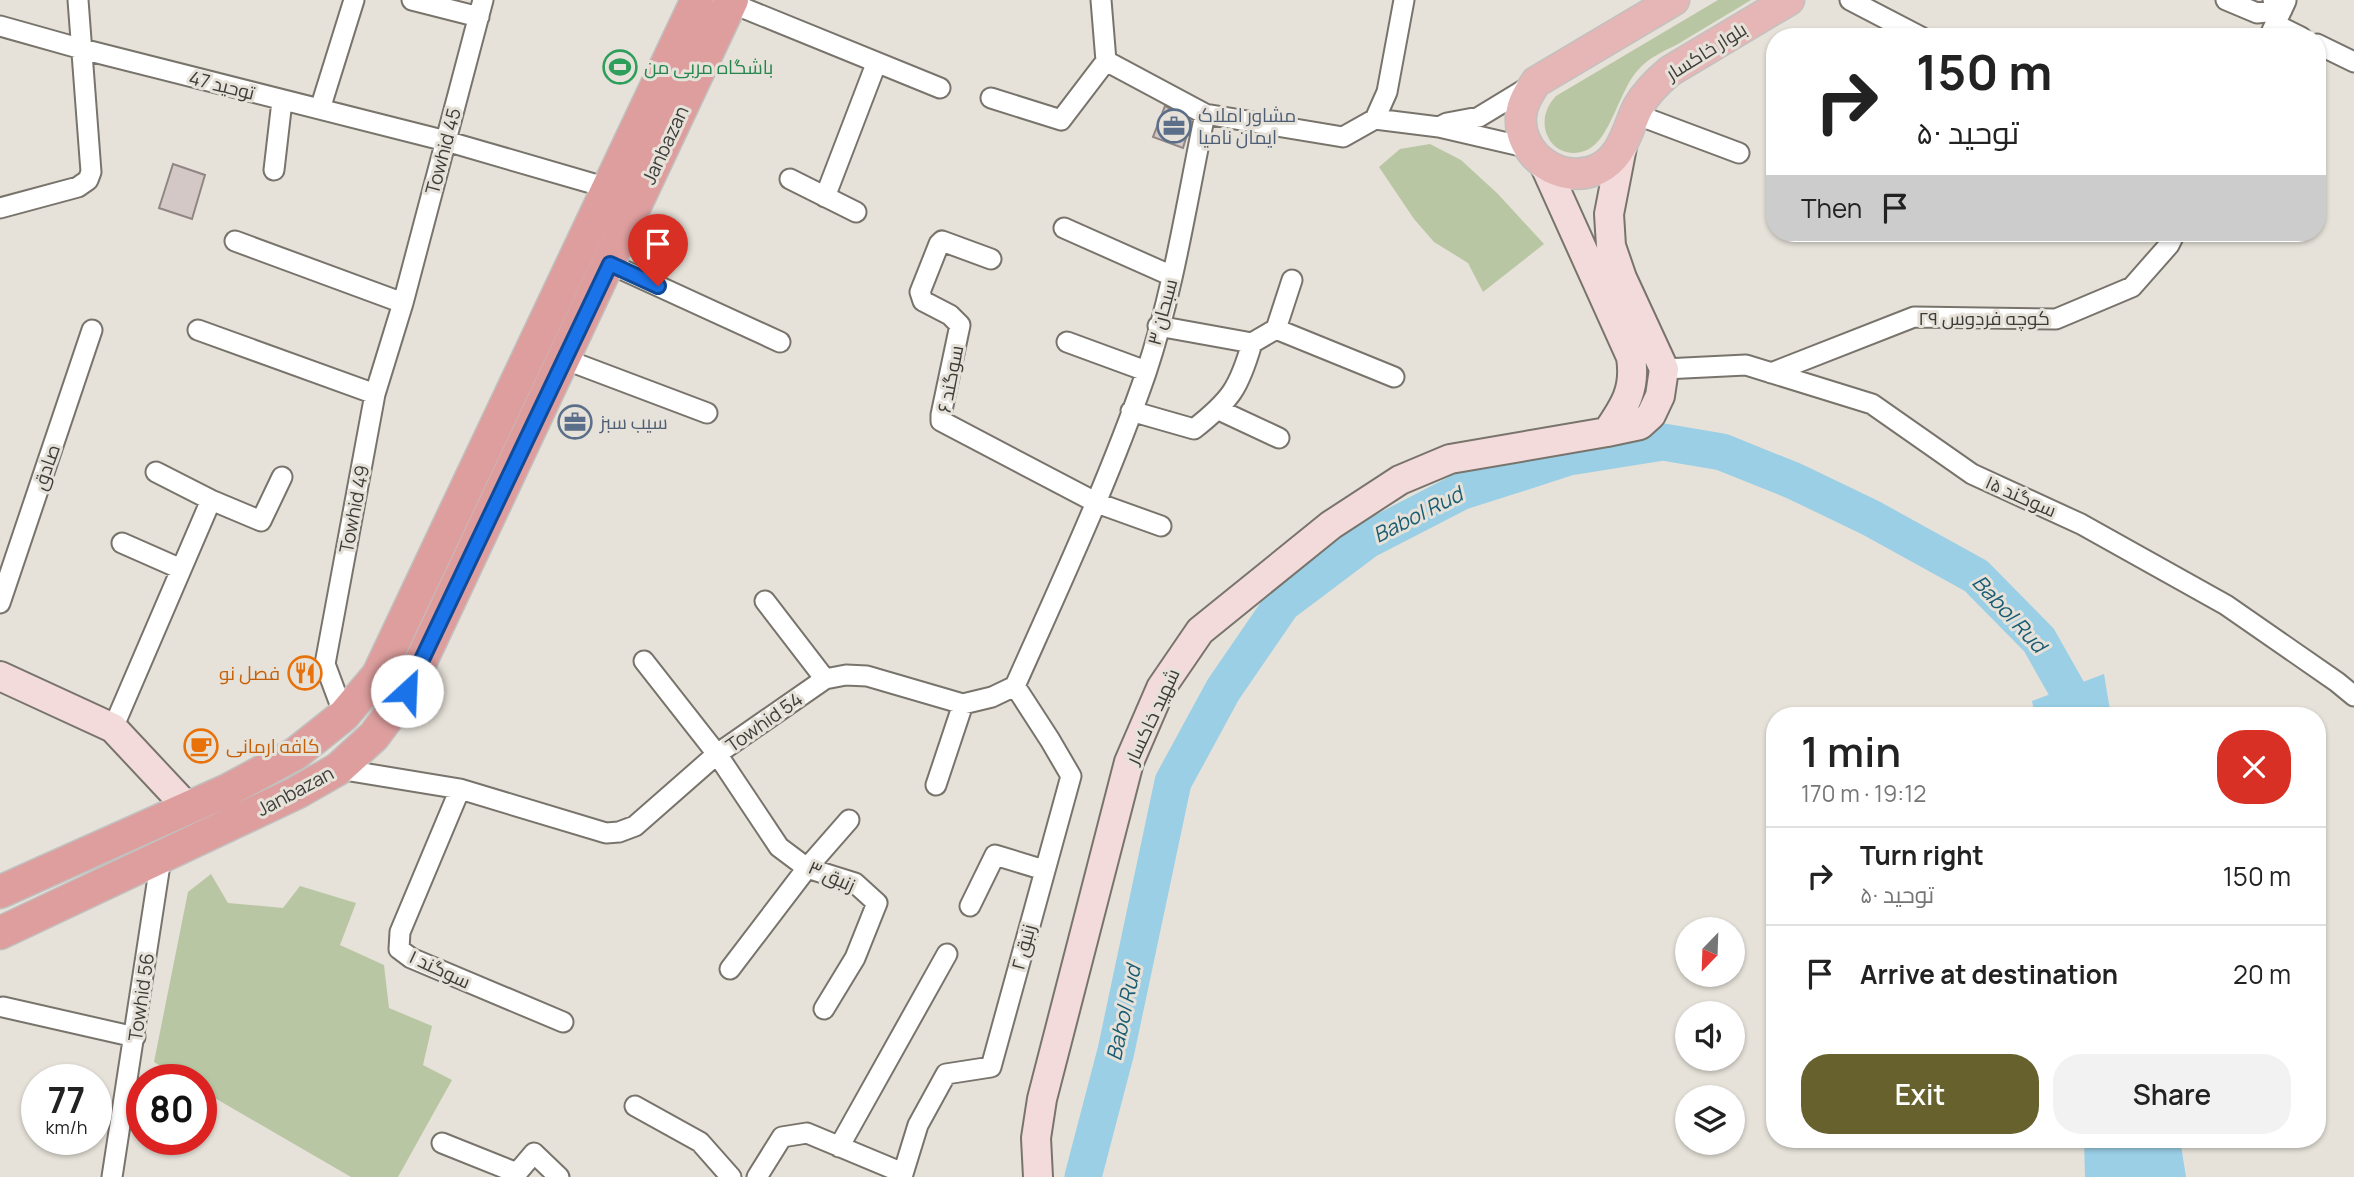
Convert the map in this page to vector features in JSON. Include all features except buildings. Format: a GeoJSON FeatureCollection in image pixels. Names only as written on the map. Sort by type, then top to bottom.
{"type":"FeatureCollection","features":[{"type":"Feature","properties":{"kind":"highway","name":"Janbazan"},"geometry":{"type":"LineString","coordinates":[[0,892],[228,790],[296,754],[344,715],[378,675],[697,0]]}},
{"type":"Feature","properties":{"kind":"highway","name":"Janbazan"},"geometry":{"type":"LineString","coordinates":[[0,933],[296,793],[338,769],[374,736],[407,691],[732,1]]}},
{"type":"Feature","properties":{"kind":"main road"},"geometry":{"type":"LineString","coordinates":[[1607,432],[1630,395],[1634,375],[1631,357],[1536,156],[1523,134],[1521,116],[1525,98],[1537,82],[1674,0]]}},
{"type":"Feature","properties":{"kind":"main road","name":"بلوار خاکسار"},"geometry":{"type":"LineString","coordinates":[[1536,156],[1561,172],[1580,174],[1598,169],[1612,160],[1622,147],[1635,114],[1653,88],[1670,71],[1789,0]]}},
{"type":"Feature","properties":{"kind":"main road"},"geometry":{"type":"LineString","coordinates":[[1622,147],[1609,214],[1611,246],[1622,278],[1664,369]]}},
{"type":"Feature","properties":{"kind":"main road","name":"شهید خاکسار"},"geometry":{"type":"LineString","coordinates":[[1038,1177],[1036,1138],[1042,1099],[1121,787],[1142,729],[1161,688],[1200,631],[1331,525],[1400,481],[1450,459],[1640,425],[1651,415],[1660,396],[1664,369]]}},
{"type":"Feature","properties":{"kind":"main road"},"geometry":{"type":"LineString","coordinates":[[0,676],[113,728],[187,807]]}},
{"type":"Feature","properties":{"kind":"street"},"geometry":{"type":"LineString","coordinates":[[0,208],[78,187],[88,180],[91,172],[78,0]]}},
{"type":"Feature","properties":{"kind":"street"},"geometry":{"type":"LineString","coordinates":[[320,108],[354,0]]}},
{"type":"Feature","properties":{"kind":"street"},"geometry":{"type":"LineString","coordinates":[[412,0],[481,8]]}},
{"type":"Feature","properties":{"kind":"street"},"geometry":{"type":"LineString","coordinates":[[991,98],[1061,120],[1106,61],[1101,0]]}},
{"type":"Feature","properties":{"kind":"street"},"geometry":{"type":"LineString","coordinates":[[1375,119],[1387,92],[1404,0]]}},
{"type":"Feature","properties":{"kind":"street"},"geometry":{"type":"LineString","coordinates":[[1850,0],[1904,28]]}},
{"type":"Feature","properties":{"kind":"street"},"geometry":{"type":"LineString","coordinates":[[2225,0],[2256,13],[2277,14],[2292,28]]}},
{"type":"Feature","properties":{"kind":"street"},"geometry":{"type":"LineString","coordinates":[[732,1],[876,64],[940,88]]}},
{"type":"Feature","properties":{"kind":"street","name":"Towhid 45"},"geometry":{"type":"LineString","coordinates":[[403,303],[481,8]]}},
{"type":"Feature","properties":{"kind":"street","name":"توحید 47"},"geometry":{"type":"LineString","coordinates":[[0,26],[282,101],[320,108],[446,141],[608,188]]}},
{"type":"Feature","properties":{"kind":"street"},"geometry":{"type":"LineString","coordinates":[[2326,48],[2354,62]]}},
{"type":"Feature","properties":{"kind":"street"},"geometry":{"type":"LineString","coordinates":[[1106,61],[1205,114],[1343,137],[1375,119],[1439,127],[1536,156]]}},
{"type":"Feature","properties":{"kind":"street"},"geometry":{"type":"LineString","coordinates":[[825,197],[876,64]]}},
{"type":"Feature","properties":{"kind":"street"},"geometry":{"type":"LineString","coordinates":[[1439,127],[1447,122],[1479,117],[1537,82]]}},
{"type":"Feature","properties":{"kind":"street"},"geometry":{"type":"LineString","coordinates":[[274,170],[282,101]]}},
{"type":"Feature","properties":{"kind":"street","name":"سبحان ۳"},"geometry":{"type":"LineString","coordinates":[[1097,503],[1146,371],[1172,276],[1205,114]]}},
{"type":"Feature","properties":{"kind":"street"},"geometry":{"type":"LineString","coordinates":[[1635,114],[1739,153]]}},
{"type":"Feature","properties":{"kind":"street"},"geometry":{"type":"LineString","coordinates":[[790,179],[856,212]]}},
{"type":"Feature","properties":{"kind":"street"},"geometry":{"type":"LineString","coordinates":[[1064,228],[1172,276]]}},
{"type":"Feature","properties":{"kind":"street","name":"سوگند ۶"},"geometry":{"type":"LineString","coordinates":[[991,260],[942,240],[920,292],[923,300],[950,315],[960,325],[941,421],[1097,503]]}},
{"type":"Feature","properties":{"kind":"street"},"geometry":{"type":"LineString","coordinates":[[235,241],[403,303]]}},
{"type":"Feature","properties":{"kind":"street","name":"کوچه فردوس ۲۹"},"geometry":{"type":"LineString","coordinates":[[1771,373],[1914,317],[2056,319],[2132,287],[2170,242]]}},
{"type":"Feature","properties":{"kind":"street"},"geometry":{"type":"LineString","coordinates":[[610,264],[780,342]]}},
{"type":"Feature","properties":{"kind":"street"},"geometry":{"type":"LineString","coordinates":[[1158,326],[1252,343],[1276,329],[1292,280]]}},
{"type":"Feature","properties":{"kind":"street","name":"Towhid 49"},"geometry":{"type":"LineString","coordinates":[[344,715],[325,664],[375,394],[403,303]]}},
{"type":"Feature","properties":{"kind":"street"},"geometry":{"type":"LineString","coordinates":[[1276,329],[1394,377]]}},
{"type":"Feature","properties":{"kind":"street","name":"صادق"},"geometry":{"type":"LineString","coordinates":[[0,603],[92,330]]}},
{"type":"Feature","properties":{"kind":"street"},"geometry":{"type":"LineString","coordinates":[[198,330],[375,394]]}},
{"type":"Feature","properties":{"kind":"street"},"geometry":{"type":"LineString","coordinates":[[1067,342],[1146,371]]}},
{"type":"Feature","properties":{"kind":"street"},"geometry":{"type":"LineString","coordinates":[[1131,411],[1194,429],[1219,410],[1242,379],[1252,343]]}},
{"type":"Feature","properties":{"kind":"street"},"geometry":{"type":"LineString","coordinates":[[564,359],[707,413]]}},
{"type":"Feature","properties":{"kind":"street","name":"سوگند ۱۵"},"geometry":{"type":"LineString","coordinates":[[1664,369],[1746,365],[1872,404],[1972,474],[2081,524],[2226,605],[2354,696]]}},
{"type":"Feature","properties":{"kind":"street"},"geometry":{"type":"LineString","coordinates":[[1219,410],[1279,438]]}},
{"type":"Feature","properties":{"kind":"street"},"geometry":{"type":"LineString","coordinates":[[156,472],[211,500],[261,521],[282,477]]}},
{"type":"Feature","properties":{"kind":"street"},"geometry":{"type":"LineString","coordinates":[[113,728],[211,500]]}},
{"type":"Feature","properties":{"kind":"street"},"geometry":{"type":"LineString","coordinates":[[936,785],[963,704],[992,697],[1015,687],[1097,503],[1161,526]]}},
{"type":"Feature","properties":{"kind":"street"},"geometry":{"type":"LineString","coordinates":[[122,543],[181,569]]}},
{"type":"Feature","properties":{"kind":"street"},"geometry":{"type":"LineString","coordinates":[[765,601],[825,679]]}},
{"type":"Feature","properties":{"kind":"street","name":"زنبق ۳"},"geometry":{"type":"LineString","coordinates":[[644,661],[717,754],[779,846],[807,868],[855,883],[877,903],[855,958],[824,1009]]}},
{"type":"Feature","properties":{"kind":"street","name":"Towhid 54"},"geometry":{"type":"LineString","coordinates":[[338,769],[460,789],[606,833],[620,832],[635,826],[717,754],[825,679],[846,675],[867,676],[963,704]]}},
{"type":"Feature","properties":{"kind":"street","name":"زنبق ۲"},"geometry":{"type":"LineString","coordinates":[[902,1175],[918,1125],[946,1074],[991,1067],[1071,776],[1015,687]]}},
{"type":"Feature","properties":{"kind":"street","name":"سوگند ۱"},"geometry":{"type":"LineString","coordinates":[[460,789],[400,932],[400,949],[411,958],[563,1022]]}},
{"type":"Feature","properties":{"kind":"street"},"geometry":{"type":"LineString","coordinates":[[730,969],[807,868],[849,820]]}},
{"type":"Feature","properties":{"kind":"street"},"geometry":{"type":"LineString","coordinates":[[970,906],[995,855],[1044,870]]}},
{"type":"Feature","properties":{"kind":"street","name":"Towhid 56"},"geometry":{"type":"LineString","coordinates":[[112,1177],[161,858]]}},
{"type":"Feature","properties":{"kind":"street"},"geometry":{"type":"LineString","coordinates":[[839,1147],[947,954]]}},
{"type":"Feature","properties":{"kind":"street"},"geometry":{"type":"LineString","coordinates":[[3,1007],[135,1037]]}},
{"type":"Feature","properties":{"kind":"street"},"geometry":{"type":"LineString","coordinates":[[635,1106],[700,1142],[731,1177]]}},
{"type":"Feature","properties":{"kind":"street"},"geometry":{"type":"LineString","coordinates":[[757,1177],[782,1137],[807,1133],[902,1175]]}},
{"type":"Feature","properties":{"kind":"street"},"geometry":{"type":"LineString","coordinates":[[442,1143],[517,1173],[534,1153],[559,1177]]}},
{"type":"Feature","properties":{"kind":"green space"},"geometry":{"type":"Polygon","coordinates":[[[1718,0],[1751,0],[1656,55],[1642,66],[1631,79],[1609,125],[1595,144],[1587,150],[1575,153],[1564,151],[1549,139],[1545,118],[1548,107],[1556,96],[1718,0]]]}},
{"type":"Feature","properties":{"kind":"green space"},"geometry":{"type":"Polygon","coordinates":[[[1430,144],[1461,160],[1498,194],[1544,244],[1483,292],[1468,263],[1434,242],[1414,219],[1379,167],[1400,149],[1430,144]]]}},
{"type":"Feature","properties":{"kind":"green space"},"geometry":{"type":"Polygon","coordinates":[[[211,874],[228,903],[283,908],[300,886],[356,903],[340,945],[384,965],[389,1008],[432,1026],[423,1065],[452,1080],[398,1177],[351,1177],[217,1099],[217,1064],[154,1062],[188,892],[211,874]]]}},
{"type":"Feature","properties":{"kind":"water"},"geometry":{"type":"Polygon","coordinates":[[[2104,674],[2110,707],[2033,707],[2032,701],[2104,674]]]}},
{"type":"Feature","properties":{"kind":"water"},"geometry":{"type":"Polygon","coordinates":[[[2084,1148],[2181,1148],[2186,1177],[2085,1177],[2084,1148]]]}},
{"type":"Feature","properties":{"kind":"waterway","name":"Babol Rud"},"geometry":{"type":"LineString","coordinates":[[1083,1177],[1116,1051],[1173,782],[1223,690],[1282,604],[1367,540],[1460,492],[1569,457],[1663,442],[1722,452],[1794,481],[1871,518],[1976,576],[2039,640],[2077,707]]}},
{"type":"Feature","properties":{"kind":"place","name":"باشگاه مربی من"},"geometry":{"type":"Point","coordinates":[620,67]}},
{"type":"Feature","properties":{"kind":"place","name":"مشاور املاک ایمان نامیا"},"geometry":{"type":"Point","coordinates":[1174,126]}},
{"type":"Feature","properties":{"kind":"place","name":"سیب سبز"},"geometry":{"type":"Point","coordinates":[575,422]}},
{"type":"Feature","properties":{"kind":"place","name":"فصل نو"},"geometry":{"type":"Point","coordinates":[305,673]}},
{"type":"Feature","properties":{"kind":"place","name":"کافه ارمانی"},"geometry":{"type":"Point","coordinates":[201,746]}},
{"type":"Feature","properties":{"kind":"route"},"geometry":{"type":"LineString","coordinates":[[407,691],[610,264],[658,286]]}}]}
